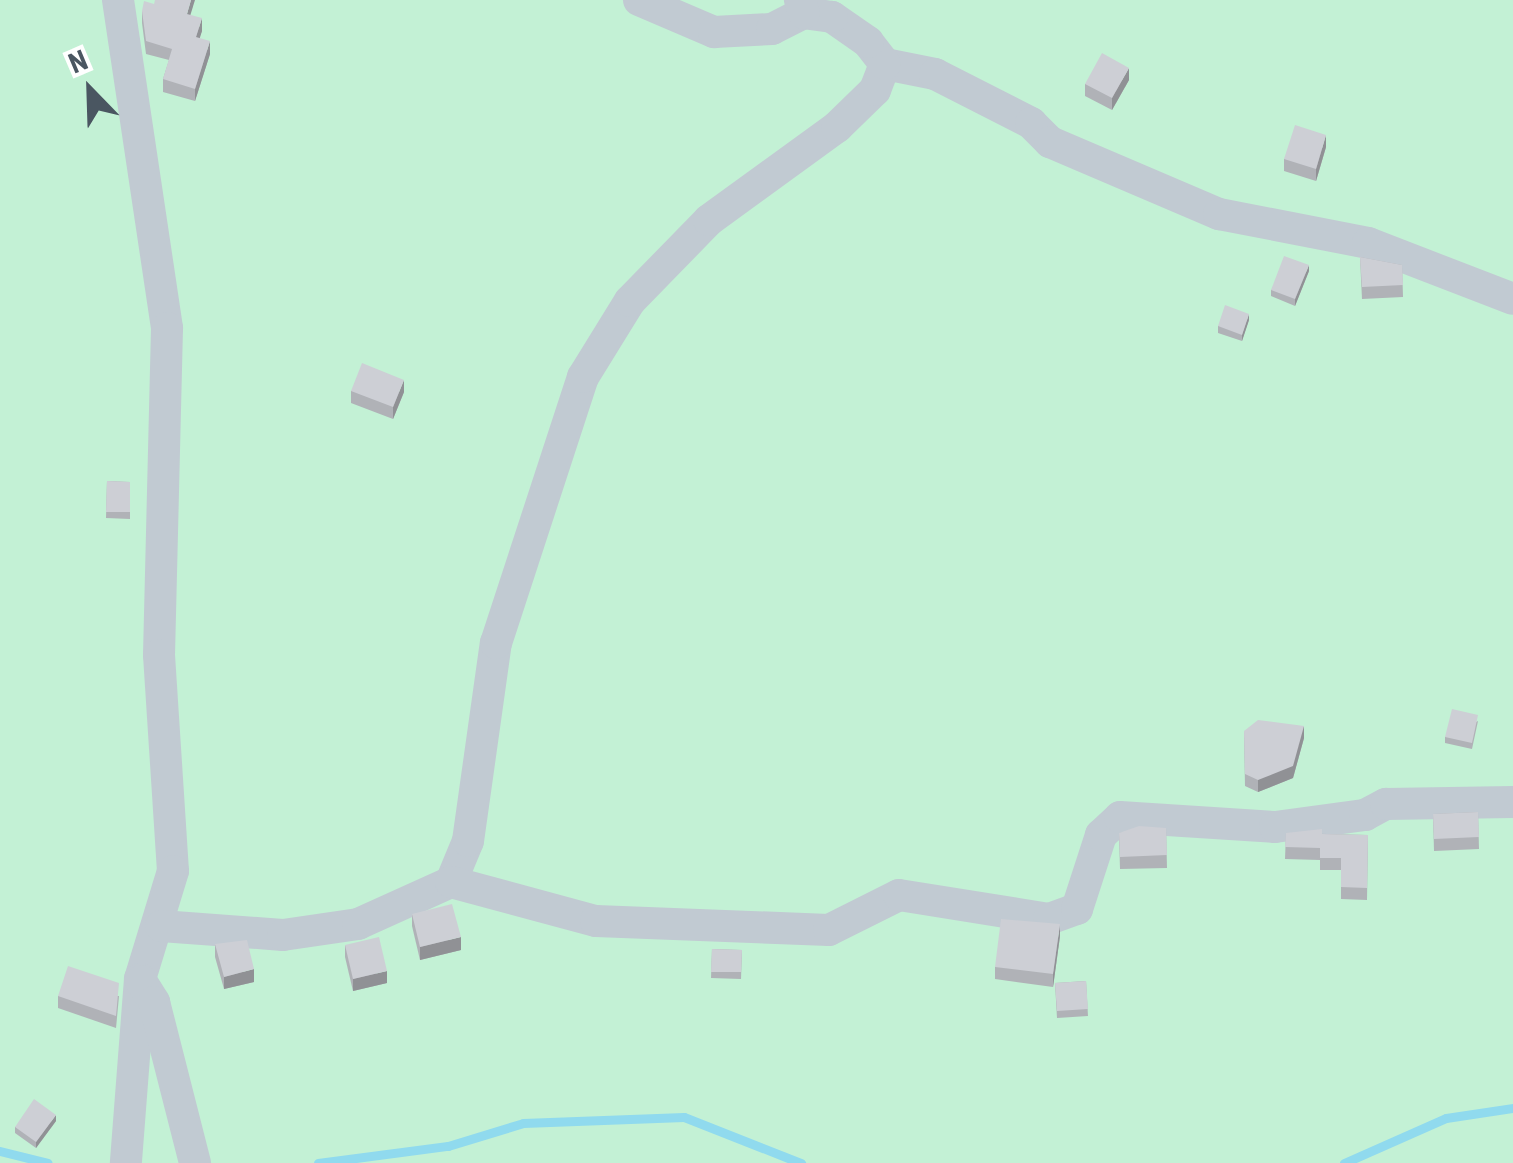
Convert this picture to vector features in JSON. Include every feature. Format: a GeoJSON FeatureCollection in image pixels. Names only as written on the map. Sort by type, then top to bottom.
{"type":"FeatureCollection","features":[{"type":"Feature","properties":{"kind":"street"},"geometry":{"type":"LineString","coordinates":[[118,0],[167,328],[158,655],[173,870],[161,926],[140,979],[126,1163]]}},
{"type":"Feature","properties":{"kind":"street"},"geometry":{"type":"LineString","coordinates":[[639,0],[714,32],[772,30],[802,7],[832,17],[868,42],[885,64],[935,74],[1031,123],[1050,142],[1219,214],[1368,243],[1513,299]]}},
{"type":"Feature","properties":{"kind":"street"},"geometry":{"type":"LineString","coordinates":[[452,882],[468,841],[496,643],[583,377],[630,301],[709,220],[837,127],[875,90],[885,64]]}},
{"type":"Feature","properties":{"kind":"street"},"geometry":{"type":"LineString","coordinates":[[161,926],[283,935],[358,924],[452,882],[596,921],[829,930],[899,894],[1049,919],[1077,909],[1101,835],[1120,817],[1275,827],[1366,815],[1386,804],[1513,802]]}},
{"type":"Feature","properties":{"kind":"street"},"geometry":{"type":"LineString","coordinates":[[140,979],[154,1002],[196,1163]]}},
{"type":"Feature","properties":{"kind":"green space"},"geometry":{"type":"Polygon","coordinates":[[[0,0],[1513,0],[1513,1163],[0,1163],[0,0]]]}},
{"type":"Feature","properties":{"kind":"building"},"geometry":{"type":"Polygon","coordinates":[[[155,0],[191,0],[187,14],[202,18],[196,37],[210,41],[195,89],[163,79],[172,49],[146,41],[142,11],[144,1],[154,4],[155,0]]]}},
{"type":"Feature","properties":{"kind":"building"},"geometry":{"type":"Polygon","coordinates":[[[1102,53],[1129,68],[1112,98],[1085,84],[1102,53]]]}},
{"type":"Feature","properties":{"kind":"building"},"geometry":{"type":"Polygon","coordinates":[[[1295,125],[1326,135],[1316,169],[1284,159],[1295,125]]]}},
{"type":"Feature","properties":{"kind":"building"},"geometry":{"type":"Polygon","coordinates":[[[1284,256],[1309,265],[1295,299],[1271,290],[1284,256]]]}},
{"type":"Feature","properties":{"kind":"building"},"geometry":{"type":"Polygon","coordinates":[[[1360,257],[1402,265],[1403,285],[1362,287],[1360,257]]]}},
{"type":"Feature","properties":{"kind":"building"},"geometry":{"type":"Polygon","coordinates":[[[1225,305],[1249,314],[1242,335],[1218,326],[1225,305]]]}},
{"type":"Feature","properties":{"kind":"building"},"geometry":{"type":"Polygon","coordinates":[[[362,363],[404,380],[393,407],[351,391],[362,363]]]}},
{"type":"Feature","properties":{"kind":"building"},"geometry":{"type":"Polygon","coordinates":[[[107,481],[130,482],[130,512],[106,512],[107,481]]]}},
{"type":"Feature","properties":{"kind":"building"},"geometry":{"type":"Polygon","coordinates":[[[1452,709],[1478,715],[1472,743],[1445,737],[1452,709]]]}},
{"type":"Feature","properties":{"kind":"building"},"geometry":{"type":"Polygon","coordinates":[[[1258,720],[1304,726],[1293,766],[1258,780],[1245,774],[1244,731],[1258,720]]]}},
{"type":"Feature","properties":{"kind":"building"},"geometry":{"type":"Polygon","coordinates":[[[1478,812],[1479,837],[1434,839],[1433,814],[1478,812]]]}},
{"type":"Feature","properties":{"kind":"building"},"geometry":{"type":"Polygon","coordinates":[[[1139,826],[1166,828],[1167,855],[1120,857],[1119,833],[1139,826]]]}},
{"type":"Feature","properties":{"kind":"building"},"geometry":{"type":"Polygon","coordinates":[[[1322,829],[1322,834],[1368,835],[1367,888],[1341,887],[1341,858],[1320,858],[1320,848],[1285,847],[1286,833],[1322,829]]]}},
{"type":"Feature","properties":{"kind":"building"},"geometry":{"type":"Polygon","coordinates":[[[452,904],[461,937],[420,947],[412,914],[452,904]]]}},
{"type":"Feature","properties":{"kind":"building"},"geometry":{"type":"Polygon","coordinates":[[[1001,919],[1060,924],[1053,974],[995,967],[1001,919]]]}},
{"type":"Feature","properties":{"kind":"building"},"geometry":{"type":"Polygon","coordinates":[[[379,937],[387,971],[353,979],[345,945],[379,937]]]}},
{"type":"Feature","properties":{"kind":"building"},"geometry":{"type":"Polygon","coordinates":[[[247,940],[254,969],[224,977],[215,944],[247,940]]]}},
{"type":"Feature","properties":{"kind":"building"},"geometry":{"type":"Polygon","coordinates":[[[712,949],[742,950],[741,972],[711,972],[712,949]]]}},
{"type":"Feature","properties":{"kind":"building"},"geometry":{"type":"Polygon","coordinates":[[[68,966],[119,983],[116,1016],[58,996],[68,966]]]}},
{"type":"Feature","properties":{"kind":"building"},"geometry":{"type":"Polygon","coordinates":[[[1086,981],[1088,1009],[1057,1011],[1055,983],[1086,981]]]}},
{"type":"Feature","properties":{"kind":"building"},"geometry":{"type":"Polygon","coordinates":[[[34,1099],[56,1115],[36,1142],[15,1127],[34,1099]]]}},
{"type":"Feature","properties":{"kind":"waterway"},"geometry":{"type":"LineString","coordinates":[[1344,1163],[1446,1118],[1513,1108]]}},
{"type":"Feature","properties":{"kind":"waterway"},"geometry":{"type":"LineString","coordinates":[[318,1163],[448,1146],[523,1123],[684,1117],[801,1163]]}},
{"type":"Feature","properties":{"kind":"waterway"},"geometry":{"type":"LineString","coordinates":[[0,1151],[48,1163]]}}]}
